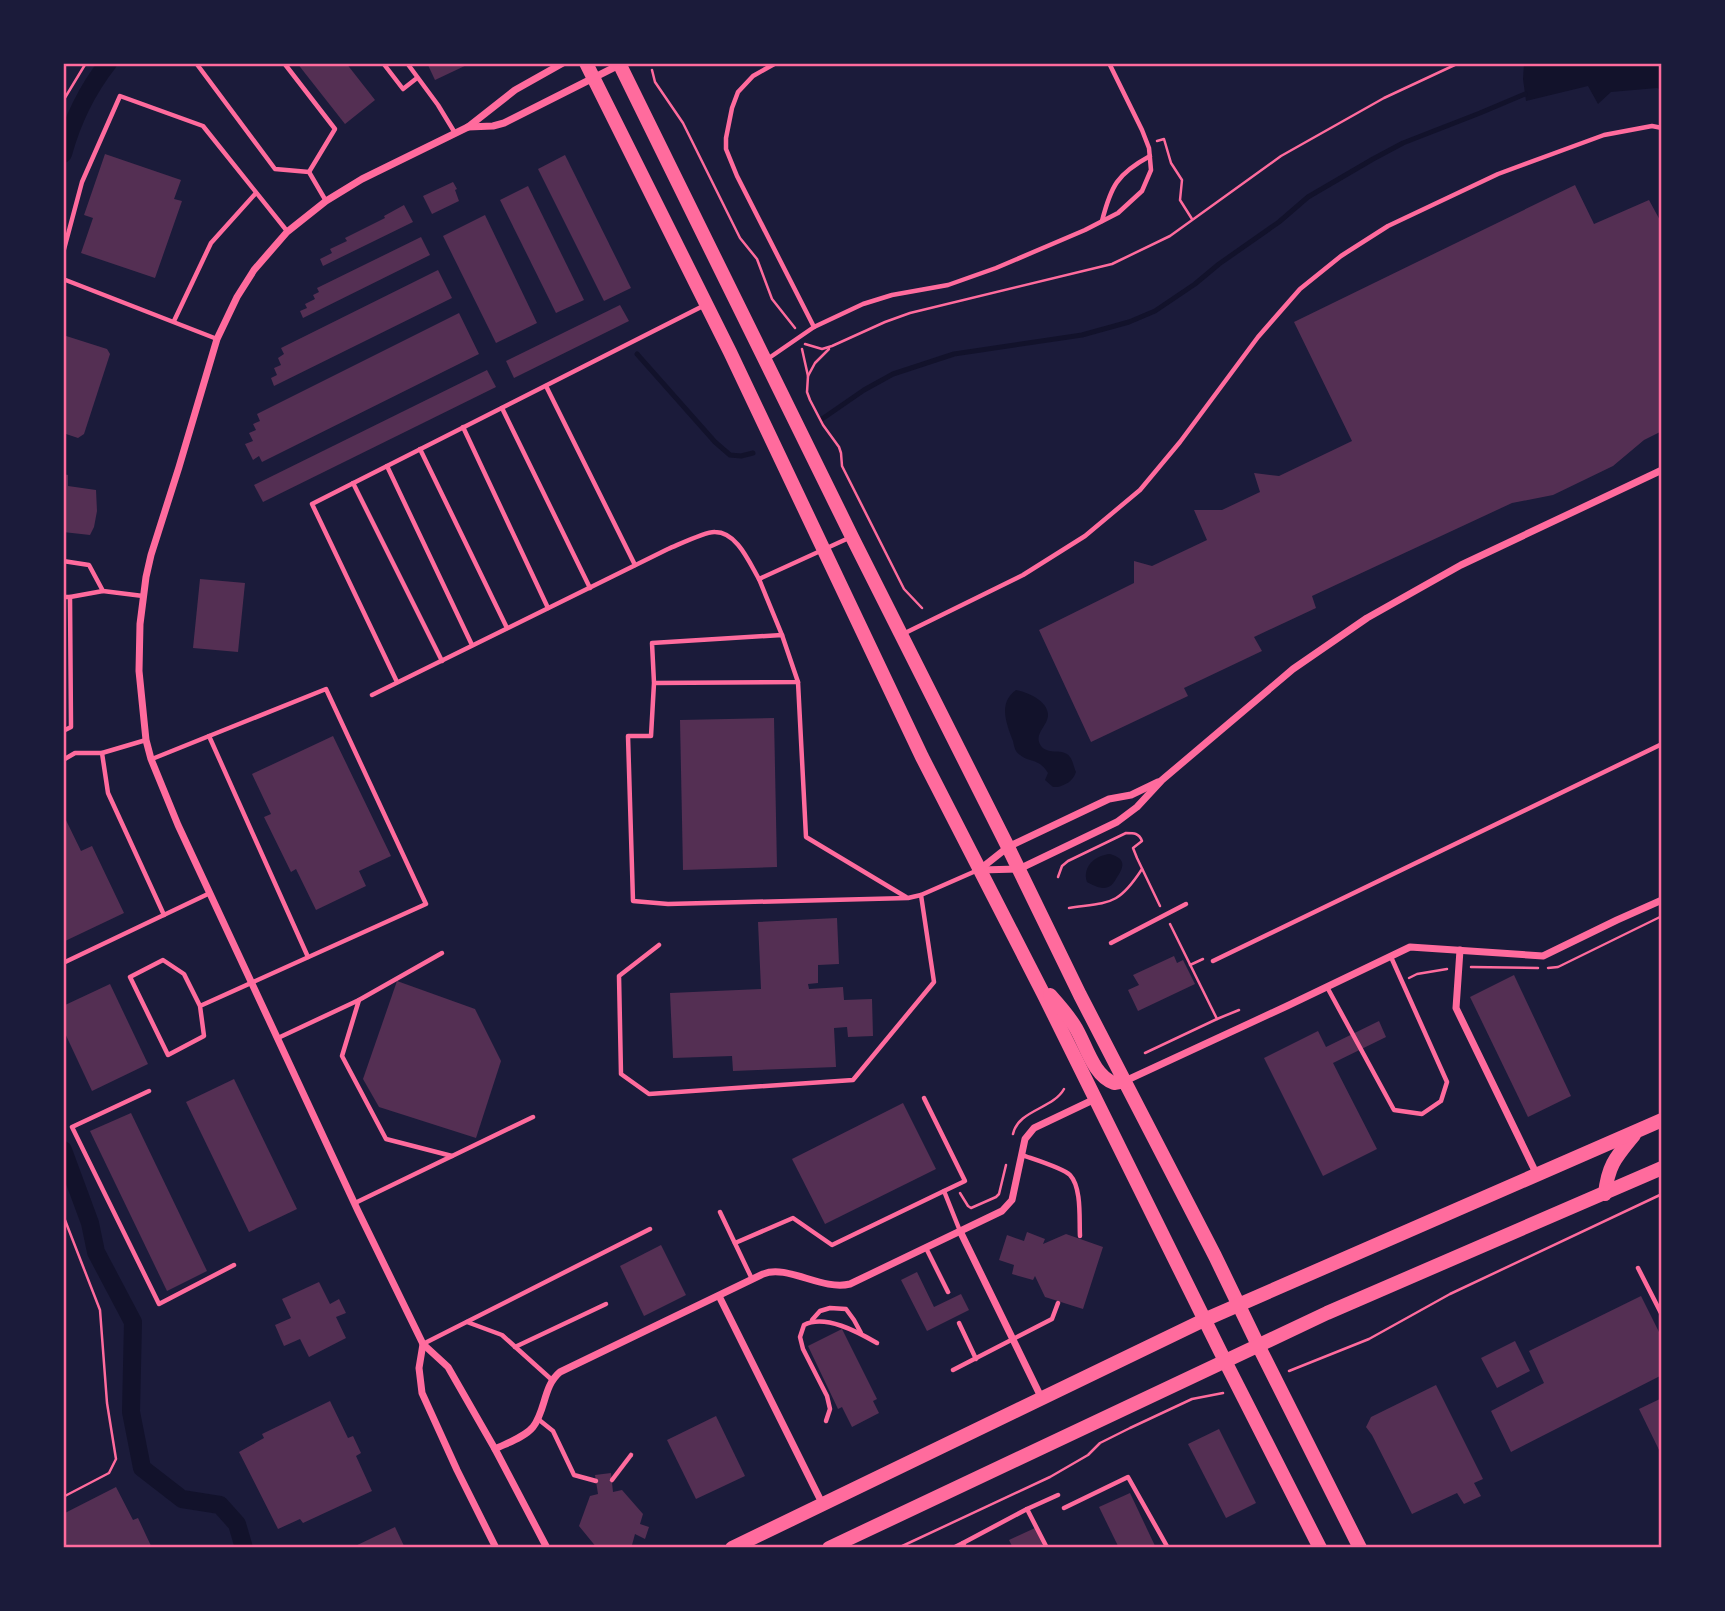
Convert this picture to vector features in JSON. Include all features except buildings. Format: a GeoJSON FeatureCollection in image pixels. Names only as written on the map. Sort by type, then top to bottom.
{"type":"FeatureCollection","features":[{"type":"Feature","properties":{"kind":"main road"},"geometry":{"type":"LineString","coordinates":[[586,63],[706,304],[901,714],[1320,1548]]}},
{"type":"Feature","properties":{"kind":"main road"},"geometry":{"type":"LineString","coordinates":[[621,64],[1050,935],[1239,1304],[1360,1548]]}},
{"type":"Feature","properties":{"kind":"main road"},"geometry":{"type":"LineString","coordinates":[[1033,975],[1072,1021],[1103,1078],[1114,1083],[1125,1081]]}},
{"type":"Feature","properties":{"kind":"main road"},"geometry":{"type":"LineString","coordinates":[[732,1548],[1204,1320],[1662,1120]]}},
{"type":"Feature","properties":{"kind":"main road"},"geometry":{"type":"LineString","coordinates":[[1605,1194],[1609,1170],[1637,1131]]}},
{"type":"Feature","properties":{"kind":"main road"},"geometry":{"type":"LineString","coordinates":[[829,1548],[1258,1345],[1662,1168]]}},
{"type":"Feature","properties":{"kind":"street"},"geometry":{"type":"LineString","coordinates":[[547,1548],[495,1448],[448,1367],[423,1343],[277,1038],[178,825],[151,759],[146,740],[138,671],[140,624],[151,555],[217,339],[237,296],[254,270],[288,232],[326,201],[362,179],[468,127],[514,90],[564,63]]}},
{"type":"Feature","properties":{"kind":"street"},"geometry":{"type":"LineString","coordinates":[[468,127],[504,123],[621,64]]}},
{"type":"Feature","properties":{"kind":"street"},"geometry":{"type":"LineString","coordinates":[[979,870],[1019,869],[1117,822],[1137,807],[1162,780],[1293,669],[1367,618],[1461,565],[1662,470]]}},
{"type":"Feature","properties":{"kind":"street"},"geometry":{"type":"LineString","coordinates":[[979,870],[1008,847],[1108,799],[1131,795],[1162,780]]}},
{"type":"Feature","properties":{"kind":"street"},"geometry":{"type":"LineString","coordinates":[[1125,1081],[1410,947],[1543,956],[1662,900]]}},
{"type":"Feature","properties":{"kind":"street"},"geometry":{"type":"LineString","coordinates":[[1460,950],[1456,1008],[1537,1175]]}},
{"type":"Feature","properties":{"kind":"street"},"geometry":{"type":"LineString","coordinates":[[495,1448],[527,1432],[538,1419],[552,1380],[560,1372],[753,1279],[774,1271],[843,1286],[1002,1211],[1012,1200],[1025,1139],[1034,1128],[1095,1100]]}},
{"type":"Feature","properties":{"kind":"street"},"geometry":{"type":"LineString","coordinates":[[960,1231],[1042,1399]]}},
{"type":"Feature","properties":{"kind":"street"},"geometry":{"type":"LineString","coordinates":[[719,1296],[823,1505]]}},
{"type":"Feature","properties":{"kind":"street"},"geometry":{"type":"LineString","coordinates":[[423,1343],[419,1368],[422,1392],[496,1548]]}},
{"type":"Feature","properties":{"kind":"lane"},"geometry":{"type":"LineString","coordinates":[[196,63],[275,169],[309,172]]}},
{"type":"Feature","properties":{"kind":"lane"},"geometry":{"type":"LineString","coordinates":[[284,63],[334,129],[309,172]]}},
{"type":"Feature","properties":{"kind":"lane"},"geometry":{"type":"LineString","coordinates":[[383,63],[403,89],[417,78]]}},
{"type":"Feature","properties":{"kind":"lane"},"geometry":{"type":"LineString","coordinates":[[407,63],[456,133]]}},
{"type":"Feature","properties":{"kind":"lane"},"geometry":{"type":"LineString","coordinates":[[776,63],[753,76],[738,92],[732,108],[726,149],[737,176],[814,327]]}},
{"type":"Feature","properties":{"kind":"lane"},"geometry":{"type":"LineString","coordinates":[[765,361],[814,327],[863,304],[892,295],[948,285],[996,268],[1118,213],[1142,191],[1151,170],[1148,144],[1109,63]]}},
{"type":"Feature","properties":{"kind":"lane"},"geometry":{"type":"LineString","coordinates":[[63,253],[82,182],[120,96],[203,125],[288,232]]}},
{"type":"Feature","properties":{"kind":"lane"},"geometry":{"type":"LineString","coordinates":[[901,635],[1023,575],[1085,537],[1131,498],[1180,442],[1258,337],[1300,289],[1341,256],[1388,226],[1498,174],[1604,135],[1662,128]]}},
{"type":"Feature","properties":{"kind":"lane"},"geometry":{"type":"LineString","coordinates":[[1102,221],[1110,193],[1117,180],[1150,156]]}},
{"type":"Feature","properties":{"kind":"lane"},"geometry":{"type":"LineString","coordinates":[[309,172],[326,201]]}},
{"type":"Feature","properties":{"kind":"lane"},"geometry":{"type":"LineString","coordinates":[[174,321],[211,243],[256,193]]}},
{"type":"Feature","properties":{"kind":"lane"},"geometry":{"type":"LineString","coordinates":[[63,279],[217,339]]}},
{"type":"Feature","properties":{"kind":"lane"},"geometry":{"type":"LineString","coordinates":[[397,682],[312,504],[706,304]]}},
{"type":"Feature","properties":{"kind":"lane"},"geometry":{"type":"LineString","coordinates":[[546,386],[635,565]]}},
{"type":"Feature","properties":{"kind":"lane"},"geometry":{"type":"LineString","coordinates":[[502,408],[590,588]]}},
{"type":"Feature","properties":{"kind":"lane"},"geometry":{"type":"LineString","coordinates":[[463,427],[548,608]]}},
{"type":"Feature","properties":{"kind":"lane"},"geometry":{"type":"LineString","coordinates":[[420,449],[507,628]]}},
{"type":"Feature","properties":{"kind":"lane"},"geometry":{"type":"LineString","coordinates":[[387,466],[472,645]]}},
{"type":"Feature","properties":{"kind":"lane"},"geometry":{"type":"LineString","coordinates":[[354,483],[442,661]]}},
{"type":"Feature","properties":{"kind":"lane"},"geometry":{"type":"LineString","coordinates":[[372,695],[668,549],[713,531],[729,535],[759,579],[798,682],[806,837],[908,898]]}},
{"type":"Feature","properties":{"kind":"lane"},"geometry":{"type":"LineString","coordinates":[[759,579],[852,537]]}},
{"type":"Feature","properties":{"kind":"lane"},"geometry":{"type":"LineString","coordinates":[[63,561],[89,565],[103,591]]}},
{"type":"Feature","properties":{"kind":"lane"},"geometry":{"type":"LineString","coordinates":[[63,597],[103,591],[144,596]]}},
{"type":"Feature","properties":{"kind":"lane"},"geometry":{"type":"LineString","coordinates":[[63,731],[71,727],[70,597]]}},
{"type":"Feature","properties":{"kind":"lane"},"geometry":{"type":"LineString","coordinates":[[782,635],[652,643],[654,683],[651,736],[628,736],[633,901],[668,904],[908,898],[979,870]]}},
{"type":"Feature","properties":{"kind":"lane"},"geometry":{"type":"LineString","coordinates":[[654,683],[798,682]]}},
{"type":"Feature","properties":{"kind":"lane"},"geometry":{"type":"LineString","coordinates":[[151,759],[326,689],[426,904],[200,1006]]}},
{"type":"Feature","properties":{"kind":"lane"},"geometry":{"type":"LineString","coordinates":[[209,736],[308,957]]}},
{"type":"Feature","properties":{"kind":"lane"},"geometry":{"type":"LineString","coordinates":[[63,760],[75,753],[102,753],[146,740]]}},
{"type":"Feature","properties":{"kind":"lane"},"geometry":{"type":"LineString","coordinates":[[1212,958],[1662,744]]}},
{"type":"Feature","properties":{"kind":"lane"},"geometry":{"type":"LineString","coordinates":[[102,753],[108,793],[164,915]]}},
{"type":"Feature","properties":{"kind":"lane"},"geometry":{"type":"LineString","coordinates":[[63,963],[210,893]]}},
{"type":"Feature","properties":{"kind":"lane"},"geometry":{"type":"LineString","coordinates":[[659,945],[618,975],[621,1074],[649,1094],[853,1080],[934,982],[921,895]]}},
{"type":"Feature","properties":{"kind":"lane"},"geometry":{"type":"LineString","coordinates":[[1111,943],[1186,904]]}},
{"type":"Feature","properties":{"kind":"lane"},"geometry":{"type":"LineString","coordinates":[[277,1038],[359,1000],[442,953]]}},
{"type":"Feature","properties":{"kind":"lane"},"geometry":{"type":"LineString","coordinates":[[1327,987],[1394,1110],[1422,1114],[1441,1101],[1447,1082],[1391,956]]}},
{"type":"Feature","properties":{"kind":"lane"},"geometry":{"type":"LineString","coordinates":[[163,960],[184,974],[200,1006],[204,1036],[167,1055],[130,977],[163,960]]}},
{"type":"Feature","properties":{"kind":"lane"},"geometry":{"type":"LineString","coordinates":[[359,1000],[342,1056],[386,1139],[452,1156]]}},
{"type":"Feature","properties":{"kind":"lane"},"geometry":{"type":"LineString","coordinates":[[149,1091],[72,1127],[159,1304],[234,1265]]}},
{"type":"Feature","properties":{"kind":"lane"},"geometry":{"type":"LineString","coordinates":[[736,1243],[793,1218],[832,1245],[965,1181],[924,1098]]}},
{"type":"Feature","properties":{"kind":"lane"},"geometry":{"type":"LineString","coordinates":[[354,1203],[534,1117]]}},
{"type":"Feature","properties":{"kind":"lane"},"geometry":{"type":"LineString","coordinates":[[1021,1154],[1070,1174],[1079,1198],[1080,1236]]}},
{"type":"Feature","properties":{"kind":"lane"},"geometry":{"type":"LineString","coordinates":[[944,1191],[960,1231]]}},
{"type":"Feature","properties":{"kind":"lane"},"geometry":{"type":"LineString","coordinates":[[720,1212],[753,1279]]}},
{"type":"Feature","properties":{"kind":"lane"},"geometry":{"type":"LineString","coordinates":[[423,1343],[650,1229]]}},
{"type":"Feature","properties":{"kind":"lane"},"geometry":{"type":"LineString","coordinates":[[926,1247],[948,1292]]}},
{"type":"Feature","properties":{"kind":"lane"},"geometry":{"type":"LineString","coordinates":[[1639,1268],[1662,1315]]}},
{"type":"Feature","properties":{"kind":"lane"},"geometry":{"type":"LineString","coordinates":[[953,1370],[1052,1320],[1058,1303]]}},
{"type":"Feature","properties":{"kind":"lane"},"geometry":{"type":"LineString","coordinates":[[515,1347],[606,1304]]}},
{"type":"Feature","properties":{"kind":"lane"},"geometry":{"type":"LineString","coordinates":[[826,1421],[830,1409],[827,1396],[803,1349],[800,1337],[804,1325],[813,1320],[820,1311],[830,1308],[846,1309],[861,1334]]}},
{"type":"Feature","properties":{"kind":"lane"},"geometry":{"type":"LineString","coordinates":[[813,1320],[861,1334],[877,1343]]}},
{"type":"Feature","properties":{"kind":"lane"},"geometry":{"type":"LineString","coordinates":[[466,1322],[502,1335],[552,1380]]}},
{"type":"Feature","properties":{"kind":"lane"},"geometry":{"type":"LineString","coordinates":[[959,1323],[976,1359]]}},
{"type":"Feature","properties":{"kind":"lane"},"geometry":{"type":"LineString","coordinates":[[538,1419],[553,1431],[574,1475],[596,1481]]}},
{"type":"Feature","properties":{"kind":"lane"},"geometry":{"type":"LineString","coordinates":[[612,1480],[631,1455]]}},
{"type":"Feature","properties":{"kind":"lane"},"geometry":{"type":"LineString","coordinates":[[1064,1508],[1128,1477],[1168,1548]]}},
{"type":"Feature","properties":{"kind":"lane"},"geometry":{"type":"LineString","coordinates":[[953,1548],[964,1546],[1027,1509],[1058,1495]]}},
{"type":"Feature","properties":{"kind":"lane"},"geometry":{"type":"LineString","coordinates":[[1027,1509],[1047,1548]]}},
{"type":"Feature","properties":{"kind":"path"},"geometry":{"type":"LineString","coordinates":[[63,101],[86,63]]}},
{"type":"Feature","properties":{"kind":"path"},"geometry":{"type":"LineString","coordinates":[[922,608],[904,589],[842,466],[839,447],[810,400],[800,339],[806,345],[822,349],[910,313],[1112,264],[1170,236],[1281,156],[1384,98],[1459,63]]}},
{"type":"Feature","properties":{"kind":"path"},"geometry":{"type":"LineString","coordinates":[[652,70],[655,82],[683,123],[740,238],[757,259],[772,299],[802,335]]}},
{"type":"Feature","properties":{"kind":"path"},"geometry":{"type":"LineString","coordinates":[[1148,144],[1164,139],[1171,163],[1182,180],[1181,200],[1192,220]]}},
{"type":"Feature","properties":{"kind":"path"},"geometry":{"type":"LineString","coordinates":[[808,376],[821,355],[832,346]]}},
{"type":"Feature","properties":{"kind":"path"},"geometry":{"type":"LineString","coordinates":[[1069,908],[1108,902],[1119,897],[1142,869]]}},
{"type":"Feature","properties":{"kind":"path"},"geometry":{"type":"LineString","coordinates":[[1190,965],[1212,958]]}},
{"type":"Feature","properties":{"kind":"path"},"geometry":{"type":"LineString","coordinates":[[1217,1020],[1239,1010]]}},
{"type":"Feature","properties":{"kind":"path"},"geometry":{"type":"LineString","coordinates":[[1012,1139],[1015,1128],[1025,1118],[1060,1096],[1064,1090]]}},
{"type":"Feature","properties":{"kind":"path"},"geometry":{"type":"LineString","coordinates":[[957,1185],[971,1208],[996,1197],[1007,1161]]}},
{"type":"Feature","properties":{"kind":"path"},"geometry":{"type":"LineString","coordinates":[[63,1215],[100,1310],[107,1404],[116,1459],[109,1473],[63,1497]]}},
{"type":"Feature","properties":{"kind":"shaded area"},"geometry":{"type":"Polygon","coordinates":[[[1524,63],[1662,63],[1662,90],[1657,88],[1611,92],[1598,104],[1588,86],[1526,101],[1524,63]]]}},
{"type":"Feature","properties":{"kind":"shaded area"},"geometry":{"type":"Polygon","coordinates":[[[1016,690],[1031,695],[1045,706],[1048,716],[1039,734],[1039,742],[1048,751],[1064,752],[1070,757],[1076,772],[1067,784],[1053,787],[1045,780],[1048,773],[1045,768],[1016,751],[1005,707],[1010,695],[1016,690]]]}},
{"type":"Feature","properties":{"kind":"shaded area"},"geometry":{"type":"Polygon","coordinates":[[[1110,854],[1119,858],[1122,864],[1113,884],[1103,888],[1087,882],[1086,871],[1091,863],[1110,854]]]}},
{"type":"Feature","properties":{"kind":"waterway"},"geometry":{"type":"LineString","coordinates":[[63,154],[81,106],[108,63]]}},
{"type":"Feature","properties":{"kind":"waterway"},"geometry":{"type":"LineString","coordinates":[[822,419],[893,374],[954,354],[1082,335],[1129,322],[1155,311],[1279,222],[1308,197],[1403,143],[1525,94]]}},
{"type":"Feature","properties":{"kind":"waterway"},"geometry":{"type":"LineString","coordinates":[[637,354],[715,442],[730,455],[753,453]]}},
{"type":"Feature","properties":{"kind":"waterway"},"geometry":{"type":"LineString","coordinates":[[63,1150],[90,1223],[96,1252],[133,1322],[131,1412],[142,1468],[182,1499],[220,1505],[237,1524],[244,1548]]}}]}
